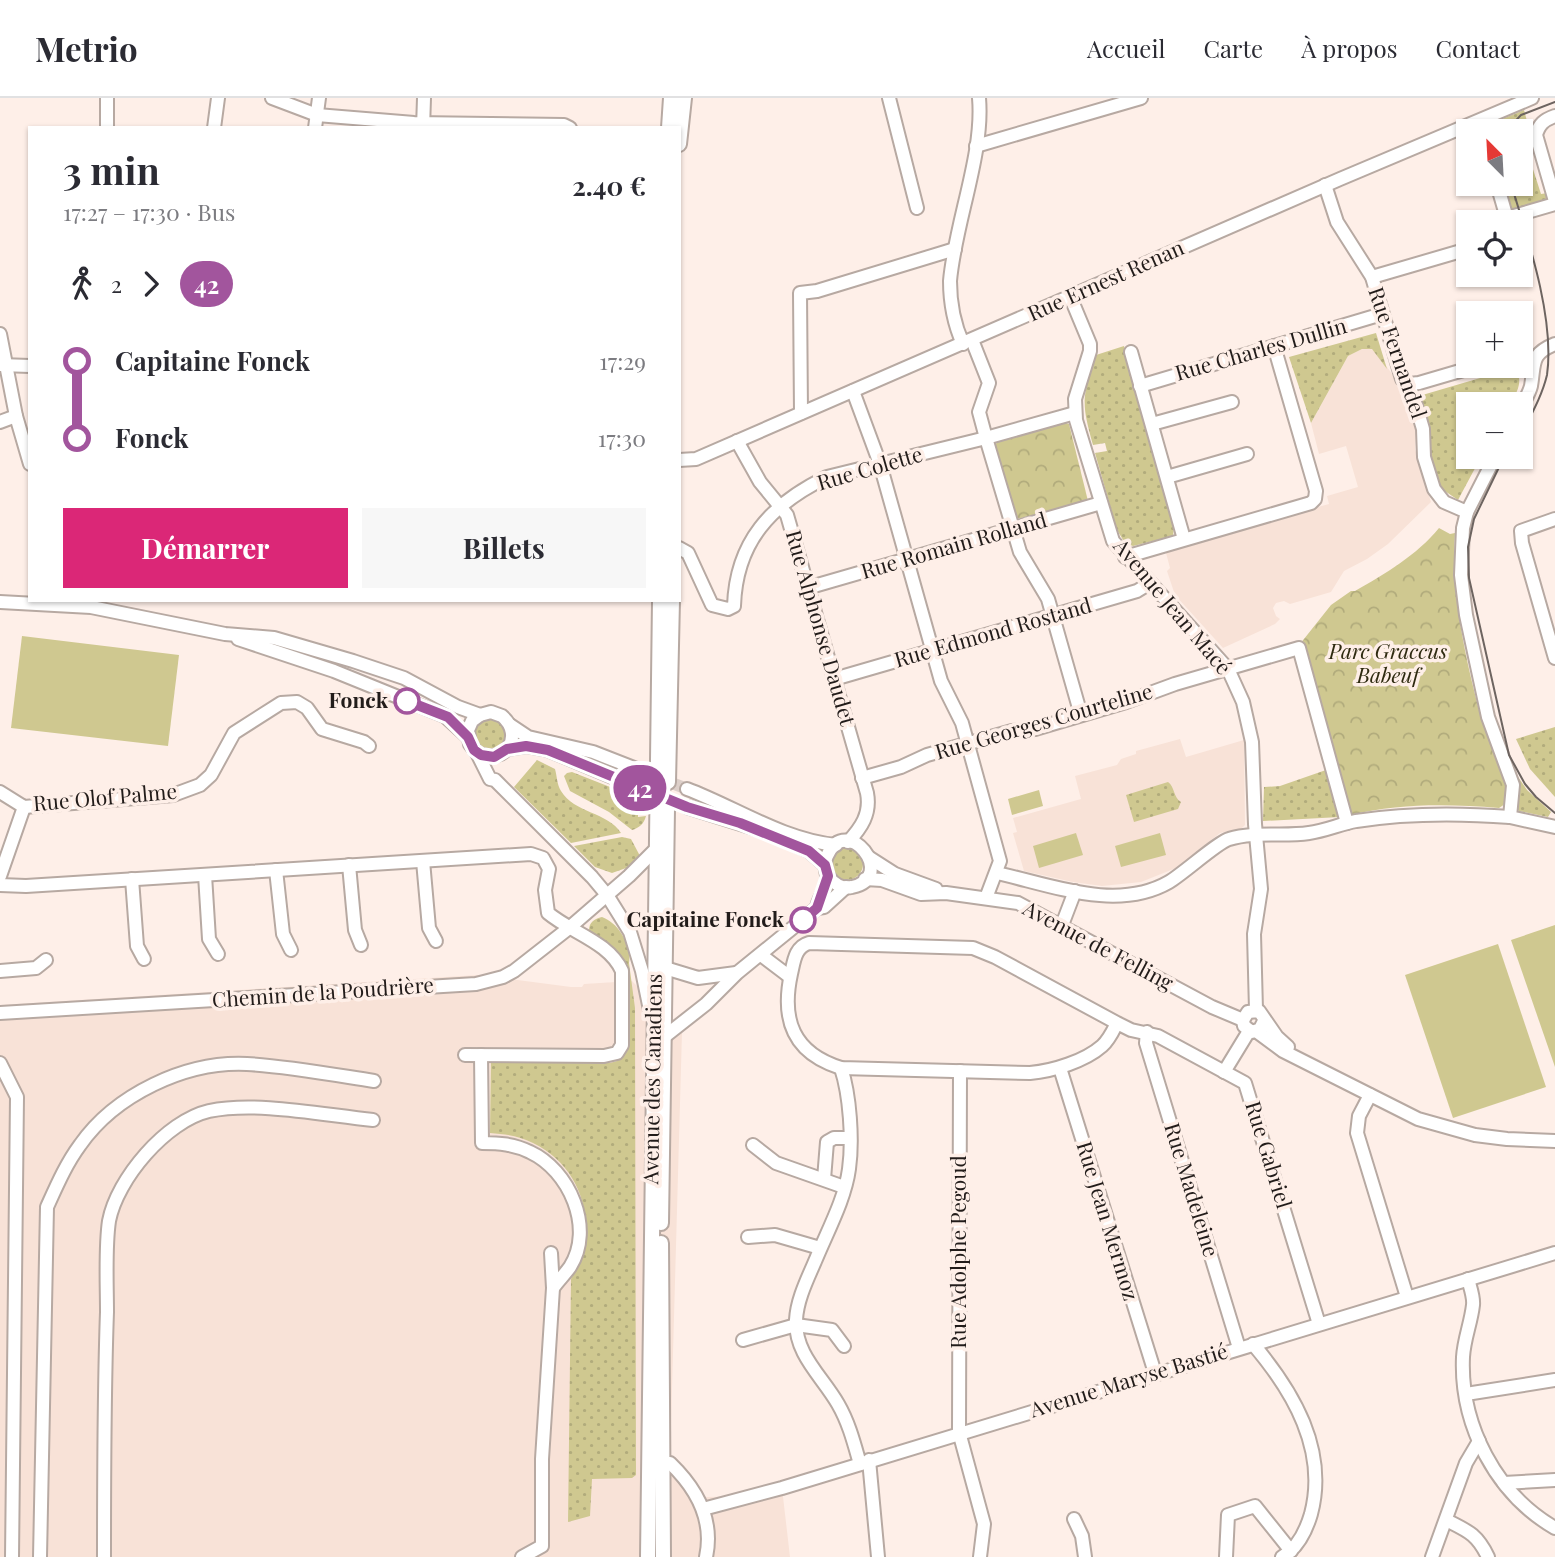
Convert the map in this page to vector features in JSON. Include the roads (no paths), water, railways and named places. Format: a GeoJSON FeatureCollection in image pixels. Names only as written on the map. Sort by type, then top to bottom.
{"type":"FeatureCollection","features":[{"type":"Feature","properties":{"kind":"main road"},"geometry":{"type":"LineString","coordinates":[[669,126],[671,98]]}},
{"type":"Feature","properties":{"kind":"main road"},"geometry":{"type":"LineString","coordinates":[[681,126],[684,98]]}},
{"type":"Feature","properties":{"kind":"main road","name":"Avenue des Canadiens"},"geometry":{"type":"LineString","coordinates":[[648,1557],[655,1464],[659,1031],[656,849],[660,602]]}},
{"type":"Feature","properties":{"kind":"main road","name":"Avenue des Canadiens"},"geometry":{"type":"LineString","coordinates":[[659,1031],[665,968],[672,602]]}},
{"type":"Feature","properties":{"kind":"main road","name":"Avenue des Canadiens"},"geometry":{"type":"LineString","coordinates":[[655,1464],[663,1557]]}},
{"type":"Feature","properties":{"kind":"street"},"geometry":{"type":"LineString","coordinates":[[107,98],[107,126]]}},
{"type":"Feature","properties":{"kind":"street"},"geometry":{"type":"LineString","coordinates":[[214,126],[218,98]]}},
{"type":"Feature","properties":{"kind":"street"},"geometry":{"type":"LineString","coordinates":[[272,98],[316,121],[480,126]]}},
{"type":"Feature","properties":{"kind":"street"},"geometry":{"type":"LineString","coordinates":[[316,121],[319,98]]}},
{"type":"Feature","properties":{"kind":"street"},"geometry":{"type":"LineString","coordinates":[[424,125],[425,98]]}},
{"type":"Feature","properties":{"kind":"street"},"geometry":{"type":"LineString","coordinates":[[889,98],[917,208]]}},
{"type":"Feature","properties":{"kind":"street"},"geometry":{"type":"LineString","coordinates":[[979,98],[976,146],[955,248],[950,297],[955,322],[989,383],[979,412],[986,438],[1020,552],[1048,599],[1081,715]]}},
{"type":"Feature","properties":{"kind":"street"},"geometry":{"type":"LineString","coordinates":[[976,146],[1141,98]]}},
{"type":"Feature","properties":{"kind":"street","name":"Rue Ernest Renan"},"geometry":{"type":"LineString","coordinates":[[1489,119],[1514,101],[1532,98]]}},
{"type":"Feature","properties":{"kind":"street"},"geometry":{"type":"LineString","coordinates":[[1533,210],[1555,202],[1536,135],[1538,126],[1555,116]]}},
{"type":"Feature","properties":{"kind":"street","name":"Rue Ernest Renan"},"geometry":{"type":"LineString","coordinates":[[681,460],[696,459],[737,442],[1325,185],[1456,135]]}},
{"type":"Feature","properties":{"kind":"street","name":"Rue Fernandel"},"geometry":{"type":"LineString","coordinates":[[1325,185],[1337,222],[1371,277],[1402,379],[1409,384],[1423,429],[1424,457],[1434,489],[1444,502],[1466,512]]}},
{"type":"Feature","properties":{"kind":"street"},"geometry":{"type":"LineString","coordinates":[[801,414],[800,293],[817,291],[955,248]]}},
{"type":"Feature","properties":{"kind":"street"},"geometry":{"type":"LineString","coordinates":[[1371,277],[1456,252]]}},
{"type":"Feature","properties":{"kind":"street","name":"Avenue Jean Macé"},"geometry":{"type":"LineString","coordinates":[[1070,296],[1090,344],[1075,399],[1075,413],[1113,541],[1228,669],[1239,690],[1252,742],[1261,889],[1254,934],[1254,1022]]}},
{"type":"Feature","properties":{"kind":"street","name":"Rue Charles Dullin"},"geometry":{"type":"LineString","coordinates":[[1140,386],[1382,314]]}},
{"type":"Feature","properties":{"kind":"street"},"geometry":{"type":"LineString","coordinates":[[0,334],[2,365],[28,457]]}},
{"type":"Feature","properties":{"kind":"street"},"geometry":{"type":"LineString","coordinates":[[1533,356],[1541,349],[1555,344]]}},
{"type":"Feature","properties":{"kind":"street"},"geometry":{"type":"LineString","coordinates":[[1125,557],[1311,503],[1315,499],[1316,491],[1274,346]]}},
{"type":"Feature","properties":{"kind":"street"},"geometry":{"type":"LineString","coordinates":[[1131,352],[1184,539]]}},
{"type":"Feature","properties":{"kind":"street"},"geometry":{"type":"LineString","coordinates":[[2,365],[28,366]]}},
{"type":"Feature","properties":{"kind":"street"},"geometry":{"type":"LineString","coordinates":[[1409,384],[1456,372]]}},
{"type":"Feature","properties":{"kind":"street"},"geometry":{"type":"LineString","coordinates":[[853,391],[880,464],[941,681],[962,723],[1000,861],[987,894]]}},
{"type":"Feature","properties":{"kind":"street"},"geometry":{"type":"LineString","coordinates":[[1152,424],[1233,402]]}},
{"type":"Feature","properties":{"kind":"street","name":"Rue Colette"},"geometry":{"type":"LineString","coordinates":[[681,549],[688,552],[712,605],[727,610],[734,606],[741,558],[758,530],[808,486],[827,477],[1075,413]]}},
{"type":"Feature","properties":{"kind":"street"},"geometry":{"type":"LineString","coordinates":[[0,422],[16,416]]}},
{"type":"Feature","properties":{"kind":"street","name":"Rue Alphonse Daudet"},"geometry":{"type":"LineString","coordinates":[[737,442],[760,482],[787,515],[868,802],[861,828],[866,853]]}},
{"type":"Feature","properties":{"kind":"street"},"geometry":{"type":"LineString","coordinates":[[1167,477],[1247,454]]}},
{"type":"Feature","properties":{"kind":"street"},"geometry":{"type":"LineString","coordinates":[[1489,469],[1466,512],[1461,575],[1466,615],[1488,717],[1513,785],[1510,817]]}},
{"type":"Feature","properties":{"kind":"street","name":"Rue Romain Rolland"},"geometry":{"type":"LineString","coordinates":[[807,588],[1101,503]]}},
{"type":"Feature","properties":{"kind":"street"},"geometry":{"type":"LineString","coordinates":[[1555,519],[1521,531],[1522,543],[1550,623],[1555,658]]}},
{"type":"Feature","properties":{"kind":"street","name":"Rue Edmond Rostand"},"geometry":{"type":"LineString","coordinates":[[834,679],[1137,592],[1150,583]]}},
{"type":"Feature","properties":{"kind":"street"},"geometry":{"type":"LineString","coordinates":[[0,602],[90,604],[225,634],[334,671],[445,716],[468,737]]}},
{"type":"Feature","properties":{"kind":"street"},"geometry":{"type":"LineString","coordinates":[[225,634],[274,638],[353,661],[404,678],[454,706],[480,715]]}},
{"type":"Feature","properties":{"kind":"street","name":"Rue Georges Courteline"},"geometry":{"type":"LineString","coordinates":[[862,778],[967,744],[1012,731],[1035,729],[1299,648],[1347,823]]}},
{"type":"Feature","properties":{"kind":"street","name":"Rue Olof Palme"},"geometry":{"type":"LineString","coordinates":[[0,792],[24,807],[173,795],[188,791],[211,775],[234,733],[281,703],[297,702],[307,708],[322,729],[369,746]]}},
{"type":"Feature","properties":{"kind":"street"},"geometry":{"type":"LineString","coordinates":[[639,770],[593,752],[528,737],[498,714],[491,712],[480,715],[471,724],[468,737],[470,744],[490,779],[495,780],[592,877],[607,895],[630,932],[659,1031],[706,1004],[737,973],[817,908],[827,905],[846,887]]}},
{"type":"Feature","properties":{"kind":"street"},"geometry":{"type":"LineString","coordinates":[[495,780],[503,752],[512,736],[510,725]]}},
{"type":"Feature","properties":{"kind":"street"},"geometry":{"type":"LineString","coordinates":[[477,753],[490,757],[526,746],[548,750],[639,788]]}},
{"type":"Feature","properties":{"kind":"street"},"geometry":{"type":"LineString","coordinates":[[687,789],[779,829],[816,842],[841,843],[866,853],[870,867],[865,879],[859,884],[846,887],[835,884],[809,851],[740,823],[687,807]]}},
{"type":"Feature","properties":{"kind":"street"},"geometry":{"type":"LineString","coordinates":[[0,876],[24,807]]}},
{"type":"Feature","properties":{"kind":"street"},"geometry":{"type":"LineString","coordinates":[[997,873],[1104,895],[1144,891],[1162,885],[1180,875],[1227,839],[1310,833],[1347,823],[1407,815],[1469,814],[1510,817],[1555,827]]}},
{"type":"Feature","properties":{"kind":"street"},"geometry":{"type":"LineString","coordinates":[[817,908],[827,854],[861,828]]}},
{"type":"Feature","properties":{"kind":"street","name":"Chemin de la Poudrière"},"geometry":{"type":"LineString","coordinates":[[0,1027],[5,1013],[476,984],[503,977],[569,928],[656,849]]}},
{"type":"Feature","properties":{"kind":"street","name":"Avenue de Felling"},"geometry":{"type":"LineString","coordinates":[[866,853],[895,874],[946,893]]}},
{"type":"Feature","properties":{"kind":"street"},"geometry":{"type":"LineString","coordinates":[[0,886],[531,854],[543,858],[549,869],[545,890],[548,913],[609,951],[622,971],[622,1045],[617,1053],[604,1056],[465,1055]]}},
{"type":"Feature","properties":{"kind":"street"},"geometry":{"type":"LineString","coordinates":[[423,861],[429,928],[436,941]]}},
{"type":"Feature","properties":{"kind":"street"},"geometry":{"type":"LineString","coordinates":[[349,865],[355,930],[361,945]]}},
{"type":"Feature","properties":{"kind":"street"},"geometry":{"type":"LineString","coordinates":[[276,870],[283,934],[291,950]]}},
{"type":"Feature","properties":{"kind":"street"},"geometry":{"type":"LineString","coordinates":[[205,875],[209,939],[218,954]]}},
{"type":"Feature","properties":{"kind":"street"},"geometry":{"type":"LineString","coordinates":[[132,879],[137,946],[144,959]]}},
{"type":"Feature","properties":{"kind":"street","name":"Avenue de Felling"},"geometry":{"type":"LineString","coordinates":[[865,879],[882,880],[921,894],[987,894],[1018,903],[1212,1007],[1254,1022],[1298,1057],[1418,1119],[1475,1135],[1555,1141]]}},
{"type":"Feature","properties":{"kind":"street"},"geometry":{"type":"LineString","coordinates":[[1062,925],[1075,891]]}},
{"type":"Feature","properties":{"kind":"street","name":"Rue Gabriel"},"geometry":{"type":"LineString","coordinates":[[790,977],[794,958],[801,947],[809,943],[974,948],[1131,1030],[1158,1036],[1245,1083],[1320,1324]]}},
{"type":"Feature","properties":{"kind":"street"},"geometry":{"type":"LineString","coordinates":[[761,955],[790,977],[786,996],[789,1024],[801,1044],[818,1059],[841,1068],[1030,1073],[1060,1068],[1100,1048],[1117,1023]]}},
{"type":"Feature","properties":{"kind":"street"},"geometry":{"type":"LineString","coordinates":[[0,971],[36,968],[46,960]]}},
{"type":"Feature","properties":{"kind":"street"},"geometry":{"type":"LineString","coordinates":[[665,968],[698,978],[737,973]]}},
{"type":"Feature","properties":{"kind":"street"},"geometry":{"type":"LineString","coordinates":[[1224,1072],[1254,1022]]}},
{"type":"Feature","properties":{"kind":"street","name":"Rue Madeleine"},"geometry":{"type":"LineString","coordinates":[[1147,1032],[1146,1043],[1239,1348]]}},
{"type":"Feature","properties":{"kind":"street"},"geometry":{"type":"LineString","coordinates":[[481,1055],[482,1143],[506,1143],[531,1152],[557,1173],[570,1193],[580,1220],[578,1245],[571,1265],[553,1288]]}},
{"type":"Feature","properties":{"kind":"street"},"geometry":{"type":"LineString","coordinates":[[0,1063],[17,1097],[12,1557]]}},
{"type":"Feature","properties":{"kind":"street"},"geometry":{"type":"LineString","coordinates":[[40,1557],[47,1207],[62,1173],[81,1143],[106,1117],[131,1099],[162,1079],[188,1070],[213,1065],[247,1064],[374,1081]]}},
{"type":"Feature","properties":{"kind":"street"},"geometry":{"type":"LineString","coordinates":[[841,1068],[850,1104],[850,1168],[800,1298],[796,1325],[801,1348],[837,1401],[864,1462],[878,1557]]}},
{"type":"Feature","properties":{"kind":"street","name":"Rue Jean Mermoz"},"geometry":{"type":"LineString","coordinates":[[1060,1068],[1155,1373]]}},
{"type":"Feature","properties":{"kind":"street","name":"Rue Adolphe Pegoud"},"geometry":{"type":"LineString","coordinates":[[960,1071],[959,1432],[984,1524],[980,1557]]}},
{"type":"Feature","properties":{"kind":"street"},"geometry":{"type":"LineString","coordinates":[[1370,1095],[1359,1116],[1357,1133],[1407,1297]]}},
{"type":"Feature","properties":{"kind":"street"},"geometry":{"type":"LineString","coordinates":[[104,1557],[109,1220],[122,1189],[163,1136],[190,1117],[209,1111],[247,1107],[373,1120]]}},
{"type":"Feature","properties":{"kind":"street"},"geometry":{"type":"LineString","coordinates":[[824,1180],[827,1142],[834,1138],[849,1138]]}},
{"type":"Feature","properties":{"kind":"street"},"geometry":{"type":"LineString","coordinates":[[753,1145],[776,1163],[844,1187]]}},
{"type":"Feature","properties":{"kind":"street"},"geometry":{"type":"LineString","coordinates":[[748,1237],[775,1235],[820,1248]]}},
{"type":"Feature","properties":{"kind":"street"},"geometry":{"type":"LineString","coordinates":[[522,1557],[542,1546],[542,1459],[553,1288],[551,1253]]}},
{"type":"Feature","properties":{"kind":"street","name":"Avenue Maryse Bastié"},"geometry":{"type":"LineString","coordinates":[[703,1509],[1555,1253]]}},
{"type":"Feature","properties":{"kind":"street"},"geometry":{"type":"LineString","coordinates":[[1468,1279],[1474,1303],[1464,1345],[1463,1373],[1470,1418],[1479,1441],[1504,1483],[1532,1512],[1555,1528]]}},
{"type":"Feature","properties":{"kind":"street"},"geometry":{"type":"LineString","coordinates":[[743,1340],[796,1325],[832,1330],[844,1346]]}},
{"type":"Feature","properties":{"kind":"street"},"geometry":{"type":"LineString","coordinates":[[1226,1557],[1228,1515],[1255,1506],[1287,1554],[1307,1528],[1316,1493],[1313,1460],[1304,1421],[1279,1374],[1253,1344]]}},
{"type":"Feature","properties":{"kind":"street"},"geometry":{"type":"LineString","coordinates":[[1466,1394],[1555,1380]]}},
{"type":"Feature","properties":{"kind":"street"},"geometry":{"type":"LineString","coordinates":[[1432,1557],[1466,1464],[1479,1441]]}},
{"type":"Feature","properties":{"kind":"street"},"geometry":{"type":"LineString","coordinates":[[655,1464],[670,1463],[684,1477],[703,1509],[709,1545],[706,1557]]}},
{"type":"Feature","properties":{"kind":"street"},"geometry":{"type":"LineString","coordinates":[[1504,1483],[1555,1480]]}},
{"type":"Feature","properties":{"kind":"street"},"geometry":{"type":"LineString","coordinates":[[1074,1519],[1082,1536],[1086,1557]]}},
{"type":"Feature","properties":{"kind":"street"},"geometry":{"type":"LineString","coordinates":[[1446,1520],[1473,1534],[1488,1557]]}},
{"type":"Feature","properties":{"kind":"tunnel"},"geometry":{"type":"LineString","coordinates":[[639,770],[687,789]]}},
{"type":"Feature","properties":{"kind":"tunnel"},"geometry":{"type":"LineString","coordinates":[[639,788],[687,807]]}},
{"type":"Feature","properties":{"kind":"tram line"},"geometry":{"type":"LineString","coordinates":[[1517,119],[1521,115],[1555,102]]}},
{"type":"Feature","properties":{"kind":"tram line"},"geometry":{"type":"LineString","coordinates":[[1515,196],[1538,279],[1547,329],[1547,375],[1533,411]]}},
{"type":"Feature","properties":{"kind":"tram line"},"geometry":{"type":"LineString","coordinates":[[1498,469],[1474,519],[1468,547],[1469,578],[1509,755],[1525,784],[1555,813]]}},
{"type":"Feature","properties":{"kind":"place","name":"Fonck"},"geometry":{"type":"Point","coordinates":[407,701]}},
{"type":"Feature","properties":{"kind":"place","name":"Capitaine Fonck"},"geometry":{"type":"Point","coordinates":[803,920]}},
{"type":"Feature","properties":{"kind":"park label","name":"Parc Graccus Babeuf"},"geometry":{"type":"Point","coordinates":[1388,664]}}]}
